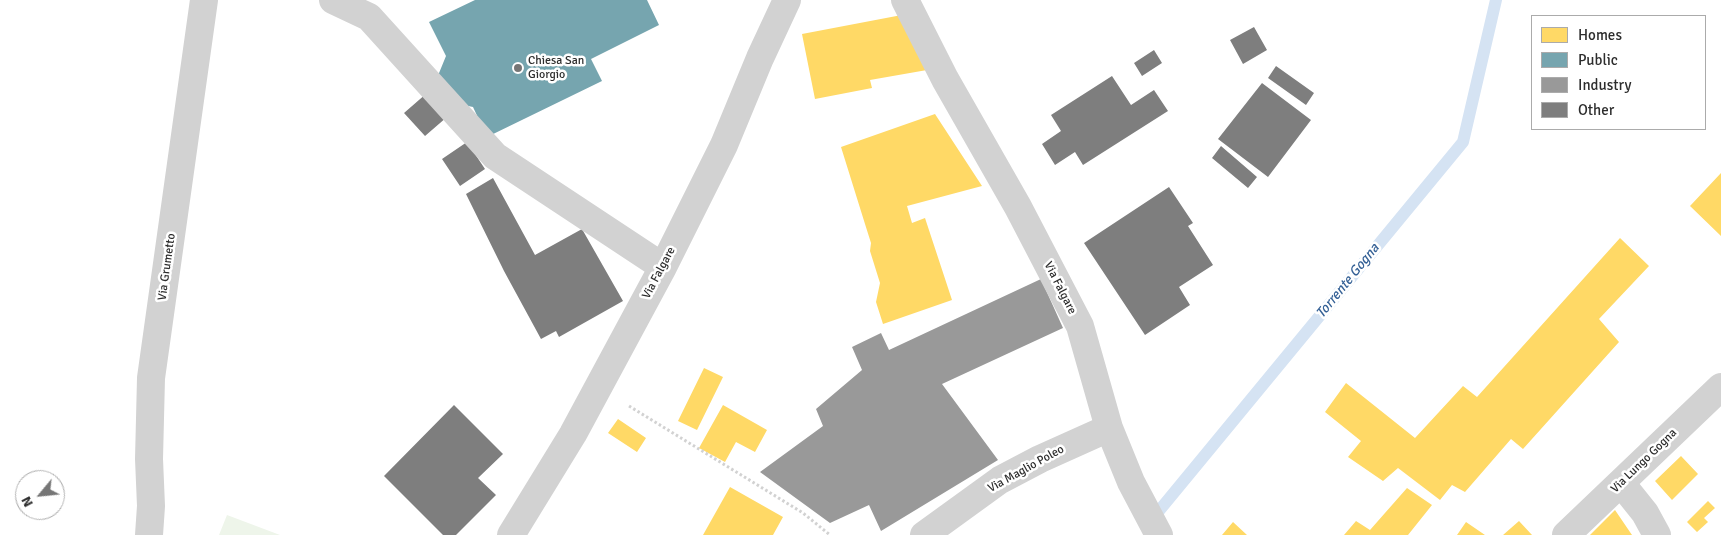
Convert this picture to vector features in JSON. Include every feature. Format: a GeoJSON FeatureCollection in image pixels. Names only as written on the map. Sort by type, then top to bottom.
{"type":"FeatureCollection","features":[{"type":"Feature","properties":{"kind":"street","name":"Via Grumetto"},"geometry":{"type":"LineString","coordinates":[[149,535],[151,506],[149,459],[151,378],[204,0]]}},
{"type":"Feature","properties":{"kind":"street"},"geometry":{"type":"LineString","coordinates":[[333,0],[369,17],[495,156],[663,266]]}},
{"type":"Feature","properties":{"kind":"street","name":"Via Falgare"},"geometry":{"type":"LineString","coordinates":[[511,535],[573,434],[663,266],[724,145],[760,58],[787,0]]}},
{"type":"Feature","properties":{"kind":"street","name":"Via Falgare"},"geometry":{"type":"LineString","coordinates":[[905,0],[945,80],[1018,206],[1080,326],[1109,428],[1131,482],[1159,535]]}},
{"type":"Feature","properties":{"kind":"street","name":"Via Lungo Gogna"},"geometry":{"type":"LineString","coordinates":[[1566,535],[1721,387]]}},
{"type":"Feature","properties":{"kind":"street","name":"Via Maglio Poleo"},"geometry":{"type":"LineString","coordinates":[[924,535],[1000,480],[1040,458],[1109,428]]}},
{"type":"Feature","properties":{"kind":"street"},"geometry":{"type":"LineString","coordinates":[[1621,483],[1646,513],[1657,535]]}},
{"type":"Feature","properties":{"kind":"path"},"geometry":{"type":"LineString","coordinates":[[598,387],[803,512],[830,535]]}},
{"type":"Feature","properties":{"kind":"shaded area"},"geometry":{"type":"Polygon","coordinates":[[[227,515],[280,535],[219,535],[227,515]]]}},
{"type":"Feature","properties":{"kind":"building: Homes"},"geometry":{"type":"Polygon","coordinates":[[[907,14],[927,70],[870,80],[872,88],[815,99],[802,34],[907,14]]]}},
{"type":"Feature","properties":{"kind":"building: Homes"},"geometry":{"type":"Polygon","coordinates":[[[935,114],[982,186],[907,206],[912,223],[925,218],[952,300],[883,324],[876,302],[880,283],[870,251],[871,243],[841,147],[935,114]]]}},
{"type":"Feature","properties":{"kind":"building: Homes"},"geometry":{"type":"Polygon","coordinates":[[[1721,173],[1721,236],[1690,206],[1721,173]]]}},
{"type":"Feature","properties":{"kind":"building: Homes"},"geometry":{"type":"Polygon","coordinates":[[[1620,238],[1649,266],[1599,319],[1619,342],[1523,449],[1511,439],[1465,492],[1452,485],[1440,500],[1398,468],[1383,481],[1348,457],[1361,441],[1325,412],[1346,383],[1415,438],[1463,386],[1477,397],[1620,238]]]}},
{"type":"Feature","properties":{"kind":"building: Homes"},"geometry":{"type":"Polygon","coordinates":[[[704,368],[723,377],[697,430],[678,421],[704,368]]]}},
{"type":"Feature","properties":{"kind":"building: Homes"},"geometry":{"type":"Polygon","coordinates":[[[723,405],[767,430],[755,452],[736,442],[725,462],[699,448],[723,405]]]}},
{"type":"Feature","properties":{"kind":"building: Homes"},"geometry":{"type":"Polygon","coordinates":[[[618,419],[646,438],[637,452],[608,433],[618,419]]]}},
{"type":"Feature","properties":{"kind":"building: Homes"},"geometry":{"type":"Polygon","coordinates":[[[1681,456],[1698,474],[1672,500],[1655,481],[1681,456]]]}},
{"type":"Feature","properties":{"kind":"building: Homes"},"geometry":{"type":"Polygon","coordinates":[[[730,487],[783,517],[773,535],[703,535],[730,487]]]}},
{"type":"Feature","properties":{"kind":"building: Homes"},"geometry":{"type":"Polygon","coordinates":[[[1407,488],[1432,505],[1408,535],[1344,535],[1356,521],[1370,530],[1407,488]]]}},
{"type":"Feature","properties":{"kind":"building: Homes"},"geometry":{"type":"Polygon","coordinates":[[[1708,501],[1715,508],[1704,518],[1708,522],[1697,532],[1687,522],[1708,501]]]}},
{"type":"Feature","properties":{"kind":"building: Homes"},"geometry":{"type":"Polygon","coordinates":[[[1615,510],[1632,535],[1590,535],[1615,510]]]}},
{"type":"Feature","properties":{"kind":"building: Homes"},"geometry":{"type":"Polygon","coordinates":[[[1519,521],[1532,535],[1503,535],[1519,521]]]}},
{"type":"Feature","properties":{"kind":"building: Homes"},"geometry":{"type":"Polygon","coordinates":[[[1233,522],[1247,535],[1222,535],[1233,522]]]}},
{"type":"Feature","properties":{"kind":"building: Homes"},"geometry":{"type":"Polygon","coordinates":[[[1466,522],[1485,535],[1457,535],[1466,522]]]}},
{"type":"Feature","properties":{"kind":"building: Public","name":"Chiesa San Giorgio"},"geometry":{"type":"Polygon","coordinates":[[[475,0],[647,0],[659,25],[591,59],[602,81],[487,137],[473,107],[449,102],[437,78],[446,56],[429,22],[475,0]]]}},
{"type":"Feature","properties":{"kind":"building: Industry"},"geometry":{"type":"Polygon","coordinates":[[[1041,279],[1063,328],[942,384],[998,460],[881,531],[869,505],[830,523],[760,472],[823,426],[816,409],[862,370],[852,347],[881,333],[889,350],[1041,279]]]}},
{"type":"Feature","properties":{"kind":"building: Other"},"geometry":{"type":"Polygon","coordinates":[[[1254,27],[1267,50],[1243,64],[1230,40],[1254,27]]]}},
{"type":"Feature","properties":{"kind":"building: Other"},"geometry":{"type":"Polygon","coordinates":[[[1154,50],[1162,63],[1142,76],[1134,63],[1154,50]]]}},
{"type":"Feature","properties":{"kind":"building: Other"},"geometry":{"type":"Polygon","coordinates":[[[1276,66],[1314,93],[1306,105],[1268,78],[1276,66]]]}},
{"type":"Feature","properties":{"kind":"building: Other"},"geometry":{"type":"Polygon","coordinates":[[[1112,76],[1131,105],[1154,90],[1168,111],[1083,165],[1075,152],[1055,165],[1042,144],[1061,131],[1051,115],[1112,76]]]}},
{"type":"Feature","properties":{"kind":"building: Other"},"geometry":{"type":"Polygon","coordinates":[[[1262,83],[1311,120],[1268,177],[1218,139],[1262,83]]]}},
{"type":"Feature","properties":{"kind":"building: Other"},"geometry":{"type":"Polygon","coordinates":[[[427,93],[447,117],[425,136],[404,113],[427,93]]]}},
{"type":"Feature","properties":{"kind":"building: Other"},"geometry":{"type":"Polygon","coordinates":[[[467,142],[485,169],[460,186],[442,159],[467,142]]]}},
{"type":"Feature","properties":{"kind":"building: Other"},"geometry":{"type":"Polygon","coordinates":[[[1221,146],[1257,177],[1248,188],[1212,158],[1221,146]]]}},
{"type":"Feature","properties":{"kind":"building: Other"},"geometry":{"type":"Polygon","coordinates":[[[493,178],[535,255],[582,229],[623,301],[559,337],[556,331],[541,339],[504,271],[466,194],[493,178]]]}},
{"type":"Feature","properties":{"kind":"building: Other"},"geometry":{"type":"Polygon","coordinates":[[[1169,187],[1193,223],[1188,226],[1213,265],[1179,287],[1190,305],[1145,335],[1084,243],[1169,187]]]}},
{"type":"Feature","properties":{"kind":"building: Other"},"geometry":{"type":"Polygon","coordinates":[[[454,405],[503,454],[478,478],[496,495],[456,535],[443,535],[384,476],[454,405]]]}},
{"type":"Feature","properties":{"kind":"waterway","name":"Torrente Gogna"},"geometry":{"type":"LineString","coordinates":[[1153,522],[1158,512],[1463,142],[1496,0]]}},
{"type":"Feature","properties":{"kind":"place","name":"Chiesa San Giorgio"},"geometry":{"type":"Point","coordinates":[518,68]}}]}
